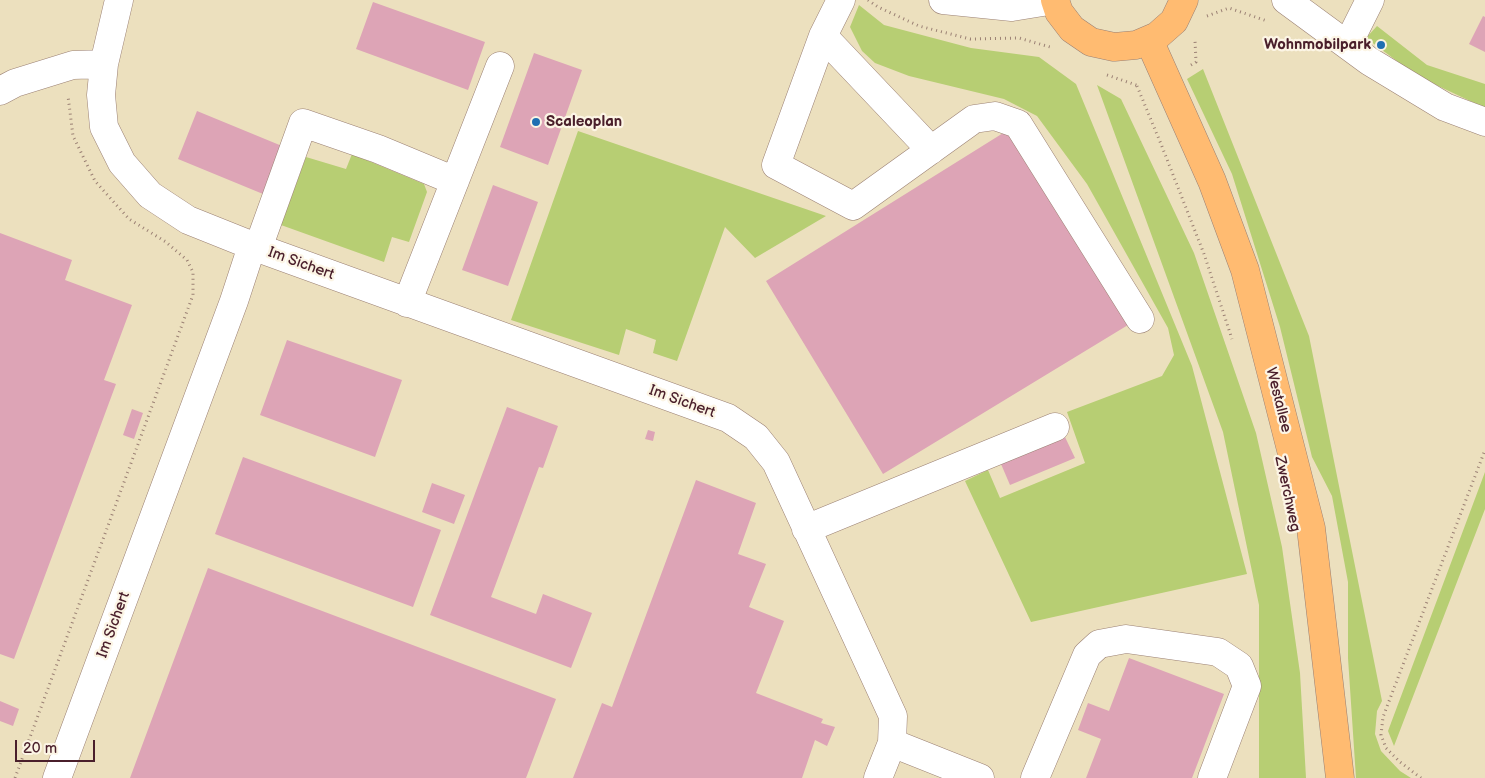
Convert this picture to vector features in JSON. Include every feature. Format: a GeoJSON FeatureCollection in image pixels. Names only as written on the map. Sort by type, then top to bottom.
{"type":"FeatureCollection","features":[{"type":"Feature","properties":{"kind":"main road"},"geometry":{"type":"LineString","coordinates":[[1055,0],[1059,12],[1072,29],[1091,42],[1114,47],[1136,45],[1149,40],[1157,36],[1174,20],[1194,9]]}},
{"type":"Feature","properties":{"kind":"main road","name":"Westallee"},"geometry":{"type":"LineString","coordinates":[[1149,40],[1212,181],[1245,270],[1311,528],[1340,778]]}},
{"type":"Feature","properties":{"kind":"street","name":"Im Sichert"},"geometry":{"type":"LineString","coordinates":[[119,0],[104,64],[101,95],[104,127],[122,163],[150,195],[188,220],[255,247],[728,418],[756,437],[776,462],[893,716],[892,742],[878,778]]}},
{"type":"Feature","properties":{"kind":"street"},"geometry":{"type":"LineString","coordinates":[[841,0],[823,36],[776,165],[853,206],[974,119],[996,116],[1018,124],[1140,319]]}},
{"type":"Feature","properties":{"kind":"street"},"geometry":{"type":"LineString","coordinates":[[943,0],[1012,7],[1055,0]]}},
{"type":"Feature","properties":{"kind":"street"},"geometry":{"type":"LineString","coordinates":[[1286,0],[1369,61],[1445,107],[1485,122]]}},
{"type":"Feature","properties":{"kind":"street"},"geometry":{"type":"LineString","coordinates":[[1348,44],[1370,0]]}},
{"type":"Feature","properties":{"kind":"street"},"geometry":{"type":"LineString","coordinates":[[823,36],[931,150]]}},
{"type":"Feature","properties":{"kind":"street"},"geometry":{"type":"LineString","coordinates":[[0,91],[15,83],[73,65],[104,64]]}},
{"type":"Feature","properties":{"kind":"street"},"geometry":{"type":"LineString","coordinates":[[407,303],[500,66]]}},
{"type":"Feature","properties":{"kind":"street"},"geometry":{"type":"LineString","coordinates":[[255,247],[304,123],[378,149],[455,181]]}},
{"type":"Feature","properties":{"kind":"street","name":"Im Sichert"},"geometry":{"type":"LineString","coordinates":[[57,778],[255,247]]}},
{"type":"Feature","properties":{"kind":"street"},"geometry":{"type":"LineString","coordinates":[[806,529],[1055,427]]}},
{"type":"Feature","properties":{"kind":"street"},"geometry":{"type":"LineString","coordinates":[[1035,778],[1087,655],[1099,644],[1126,639],[1218,652],[1239,666],[1247,686],[1212,778]]}},
{"type":"Feature","properties":{"kind":"street"},"geometry":{"type":"LineString","coordinates":[[892,742],[980,778]]}},
{"type":"Feature","properties":{"kind":"path"},"geometry":{"type":"LineString","coordinates":[[868,0],[918,26],[970,39],[1019,38],[1056,50]]}},
{"type":"Feature","properties":{"kind":"path"},"geometry":{"type":"LineString","coordinates":[[1194,9],[1229,8],[1274,25]]}},
{"type":"Feature","properties":{"kind":"path"},"geometry":{"type":"LineString","coordinates":[[1106,74],[1137,86],[1167,80],[1196,62],[1194,32]]}},
{"type":"Feature","properties":{"kind":"path"},"geometry":{"type":"LineString","coordinates":[[15,778],[193,295],[193,272],[187,260],[166,242],[129,219],[95,181],[73,136],[68,95],[73,65]]}},
{"type":"Feature","properties":{"kind":"path"},"geometry":{"type":"LineString","coordinates":[[1137,86],[1204,254],[1235,347]]}},
{"type":"Feature","properties":{"kind":"path"},"geometry":{"type":"LineString","coordinates":[[1421,778],[1400,762],[1386,748],[1381,735],[1383,717],[1485,450]]}},
{"type":"Feature","properties":{"kind":"green space"},"geometry":{"type":"Polygon","coordinates":[[[859,5],[884,25],[971,48],[1039,57],[1076,84],[1192,366],[1247,574],[1031,622],[965,481],[988,470],[1000,498],[1085,463],[1067,412],[1162,376],[1174,355],[1168,328],[1087,184],[1037,116],[1004,99],[909,76],[875,63],[862,51],[850,27],[859,5]]]}},
{"type":"Feature","properties":{"kind":"green space"},"geometry":{"type":"Polygon","coordinates":[[[1377,26],[1427,65],[1485,84],[1485,108],[1417,76],[1366,38],[1377,26]]]}},
{"type":"Feature","properties":{"kind":"green space"},"geometry":{"type":"Polygon","coordinates":[[[1203,69],[1309,336],[1382,701],[1377,711],[1375,734],[1381,751],[1400,771],[1411,778],[1356,778],[1348,658],[1348,582],[1332,496],[1312,457],[1280,327],[1232,174],[1187,79],[1203,69]]]}},
{"type":"Feature","properties":{"kind":"green space"},"geometry":{"type":"Polygon","coordinates":[[[1097,85],[1121,99],[1194,253],[1256,433],[1282,547],[1300,673],[1306,778],[1259,778],[1259,605],[1223,432],[1097,85]]]}},
{"type":"Feature","properties":{"kind":"green space"},"geometry":{"type":"Polygon","coordinates":[[[578,131],[826,216],[755,258],[725,227],[677,361],[653,353],[656,340],[626,329],[619,355],[511,320],[578,131]]]}},
{"type":"Feature","properties":{"kind":"green space"},"geometry":{"type":"Polygon","coordinates":[[[352,154],[424,184],[427,192],[409,242],[392,237],[384,262],[281,225],[306,157],[346,169],[352,154]]]}},
{"type":"Feature","properties":{"kind":"green space"},"geometry":{"type":"Polygon","coordinates":[[[1485,472],[1485,509],[1394,746],[1388,731],[1485,472]]]}},
{"type":"Feature","properties":{"kind":"building"},"geometry":{"type":"Polygon","coordinates":[[[373,2],[485,42],[468,90],[356,49],[373,2]]]}},
{"type":"Feature","properties":{"kind":"building"},"geometry":{"type":"Polygon","coordinates":[[[1483,16],[1485,17],[1485,52],[1469,44],[1483,16]]]}},
{"type":"Feature","properties":{"kind":"building"},"geometry":{"type":"Polygon","coordinates":[[[534,53],[582,70],[548,165],[500,147],[534,53]]]}},
{"type":"Feature","properties":{"kind":"building"},"geometry":{"type":"Polygon","coordinates":[[[197,111],[282,146],[263,194],[178,159],[197,111]]]}},
{"type":"Feature","properties":{"kind":"building"},"geometry":{"type":"Polygon","coordinates":[[[1008,130],[1128,325],[883,474],[766,281],[1008,130]]]}},
{"type":"Feature","properties":{"kind":"building"},"geometry":{"type":"Polygon","coordinates":[[[493,185],[538,202],[508,286],[462,270],[493,185]]]}},
{"type":"Feature","properties":{"kind":"building"},"geometry":{"type":"Polygon","coordinates":[[[0,233],[72,260],[65,280],[132,305],[104,380],[116,384],[14,659],[0,654],[0,233]]]}},
{"type":"Feature","properties":{"kind":"building"},"geometry":{"type":"Polygon","coordinates":[[[287,340],[402,380],[375,457],[260,415],[287,340]]]}},
{"type":"Feature","properties":{"kind":"building"},"geometry":{"type":"Polygon","coordinates":[[[507,407],[558,426],[543,468],[539,467],[491,597],[536,614],[543,594],[592,613],[571,668],[430,615],[507,407]]]}},
{"type":"Feature","properties":{"kind":"building"},"geometry":{"type":"Polygon","coordinates":[[[132,409],[143,413],[134,439],[123,435],[132,409]]]}},
{"type":"Feature","properties":{"kind":"building"},"geometry":{"type":"Polygon","coordinates":[[[648,430],[655,432],[653,441],[645,439],[648,430]]]}},
{"type":"Feature","properties":{"kind":"building"},"geometry":{"type":"Polygon","coordinates":[[[1065,437],[1075,458],[1010,485],[1001,464],[1065,437]]]}},
{"type":"Feature","properties":{"kind":"building"},"geometry":{"type":"Polygon","coordinates":[[[243,457],[441,530],[413,607],[215,534],[243,457]]]}},
{"type":"Feature","properties":{"kind":"building"},"geometry":{"type":"Polygon","coordinates":[[[696,480],[756,503],[738,554],[766,564],[749,607],[784,621],[756,693],[823,719],[821,723],[835,727],[827,746],[815,740],[802,778],[573,778],[602,703],[612,707],[696,480]]]}},
{"type":"Feature","properties":{"kind":"building"},"geometry":{"type":"Polygon","coordinates":[[[432,483],[465,495],[454,524],[422,512],[432,483]]]}},
{"type":"Feature","properties":{"kind":"building"},"geometry":{"type":"Polygon","coordinates":[[[208,568],[556,699],[526,778],[130,778],[208,568]]]}},
{"type":"Feature","properties":{"kind":"building"},"geometry":{"type":"Polygon","coordinates":[[[1129,658],[1224,694],[1192,778],[1086,778],[1101,739],[1078,730],[1088,703],[1109,711],[1129,658]]]}},
{"type":"Feature","properties":{"kind":"building"},"geometry":{"type":"Polygon","coordinates":[[[0,701],[19,709],[13,726],[0,721],[0,701]]]}},
{"type":"Feature","properties":{"kind":"place","name":"Wohnmobilpark"},"geometry":{"type":"Point","coordinates":[1381,45]}},
{"type":"Feature","properties":{"kind":"place","name":"Scaleoplan"},"geometry":{"type":"Point","coordinates":[536,122]}}]}
